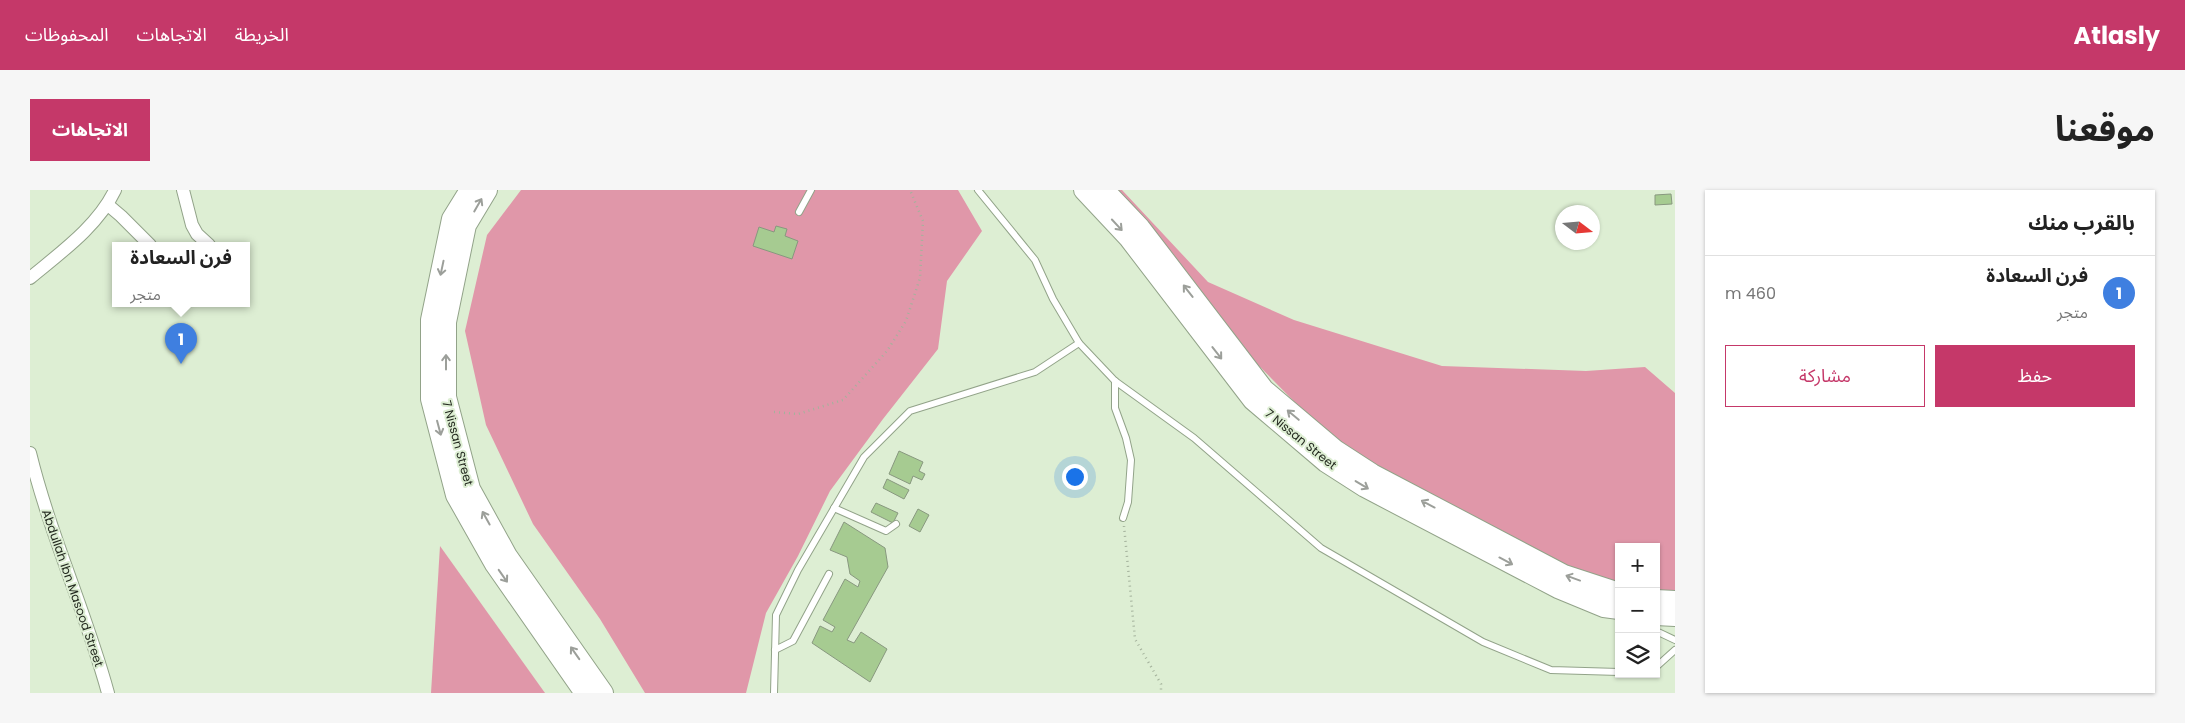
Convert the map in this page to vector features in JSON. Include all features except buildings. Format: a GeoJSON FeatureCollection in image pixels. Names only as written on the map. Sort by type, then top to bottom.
{"type":"FeatureCollection","features":[{"type":"Feature","properties":{"kind":"main road","name":"7 Nissan Street"},"geometry":{"type":"LineString","coordinates":[[470,190],[452,220],[431,320],[431,399],[456,495],[495,564],[585,693]]}},
{"type":"Feature","properties":{"kind":"main road","name":"7 Nissan Street"},"geometry":{"type":"LineString","coordinates":[[487,190],[466,225],[446,322],[446,397],[470,490],[507,556],[603,693]]}},
{"type":"Feature","properties":{"kind":"main road","name":"7 Nissan Street"},"geometry":{"type":"LineString","coordinates":[[1084,190],[1129,238],[1254,400],[1326,462],[1365,487],[1550,584],[1614,610]]}},
{"type":"Feature","properties":{"kind":"main road","name":"7 Nissan Street"},"geometry":{"type":"LineString","coordinates":[[1104,190],[1140,228],[1264,390],[1335,450],[1372,474],[1564,575],[1615,592]]}},
{"type":"Feature","properties":{"kind":"main road"},"geometry":{"type":"LineString","coordinates":[[1660,600],[1675,601]]}},
{"type":"Feature","properties":{"kind":"main road"},"geometry":{"type":"LineString","coordinates":[[1660,615],[1675,616]]}},
{"type":"Feature","properties":{"kind":"street"},"geometry":{"type":"LineString","coordinates":[[30,278],[50,264],[108,205],[115,190]]}},
{"type":"Feature","properties":{"kind":"street"},"geometry":{"type":"LineString","coordinates":[[183,190],[192,225],[197,234],[206,242]]}},
{"type":"Feature","properties":{"kind":"street"},"geometry":{"type":"LineString","coordinates":[[108,205],[147,242]]}},
{"type":"Feature","properties":{"kind":"street","name":"Abdullah Ibn Masood Street"},"geometry":{"type":"LineString","coordinates":[[30,453],[62,558],[108,693]]}},
{"type":"Feature","properties":{"kind":"lane"},"geometry":{"type":"LineString","coordinates":[[800,212],[810,190]]}},
{"type":"Feature","properties":{"kind":"lane"},"geometry":{"type":"LineString","coordinates":[[978,190],[1036,260],[1053,300],[1079,343],[1115,381],[1194,438],[1321,548],[1483,642],[1552,670],[1615,672]]}},
{"type":"Feature","properties":{"kind":"lane"},"geometry":{"type":"LineString","coordinates":[[774,693],[776,615],[798,570],[837,500],[864,457],[910,411],[1035,372],[1079,343]]}},
{"type":"Feature","properties":{"kind":"lane"},"geometry":{"type":"LineString","coordinates":[[1115,381],[1115,408],[1126,438],[1131,460],[1128,502],[1123,518]]}},
{"type":"Feature","properties":{"kind":"lane"},"geometry":{"type":"LineString","coordinates":[[834,508],[886,531],[896,524]]}},
{"type":"Feature","properties":{"kind":"lane"},"geometry":{"type":"LineString","coordinates":[[775,650],[793,641],[829,574]]}},
{"type":"Feature","properties":{"kind":"lane"},"geometry":{"type":"LineString","coordinates":[[1660,633],[1675,640]]}},
{"type":"Feature","properties":{"kind":"lane"},"geometry":{"type":"LineString","coordinates":[[1660,663],[1675,650]]}},
{"type":"Feature","properties":{"kind":"path"},"geometry":{"type":"LineString","coordinates":[[774,412],[798,414],[843,400],[887,351],[906,321],[920,278],[923,220],[910,190]]}},
{"type":"Feature","properties":{"kind":"path"},"geometry":{"type":"LineString","coordinates":[[1123,518],[1136,640],[1161,684],[1162,693]]}},
{"type":"Feature","properties":{"kind":"shaded area"},"geometry":{"type":"Polygon","coordinates":[[[521,190],[958,190],[982,231],[947,281],[938,349],[830,491],[798,556],[766,613],[746,693],[645,693],[600,619],[533,524],[486,425],[465,331],[487,235],[521,190]]]}},
{"type":"Feature","properties":{"kind":"shaded area"},"geometry":{"type":"Polygon","coordinates":[[[1103,190],[1122,190],[1208,282],[1294,320],[1442,366],[1586,371],[1645,367],[1675,393],[1675,623],[1660,615],[1660,543],[1615,543],[1615,592],[1482,523],[1332,440],[1205,311],[1103,190]]]}},
{"type":"Feature","properties":{"kind":"shaded area"},"geometry":{"type":"Polygon","coordinates":[[[440,546],[545,693],[431,693],[440,546]]]}},
{"type":"Feature","properties":{"kind":"place","name":"فرن السعادة"},"geometry":{"type":"Point","coordinates":[181,364]}}]}
